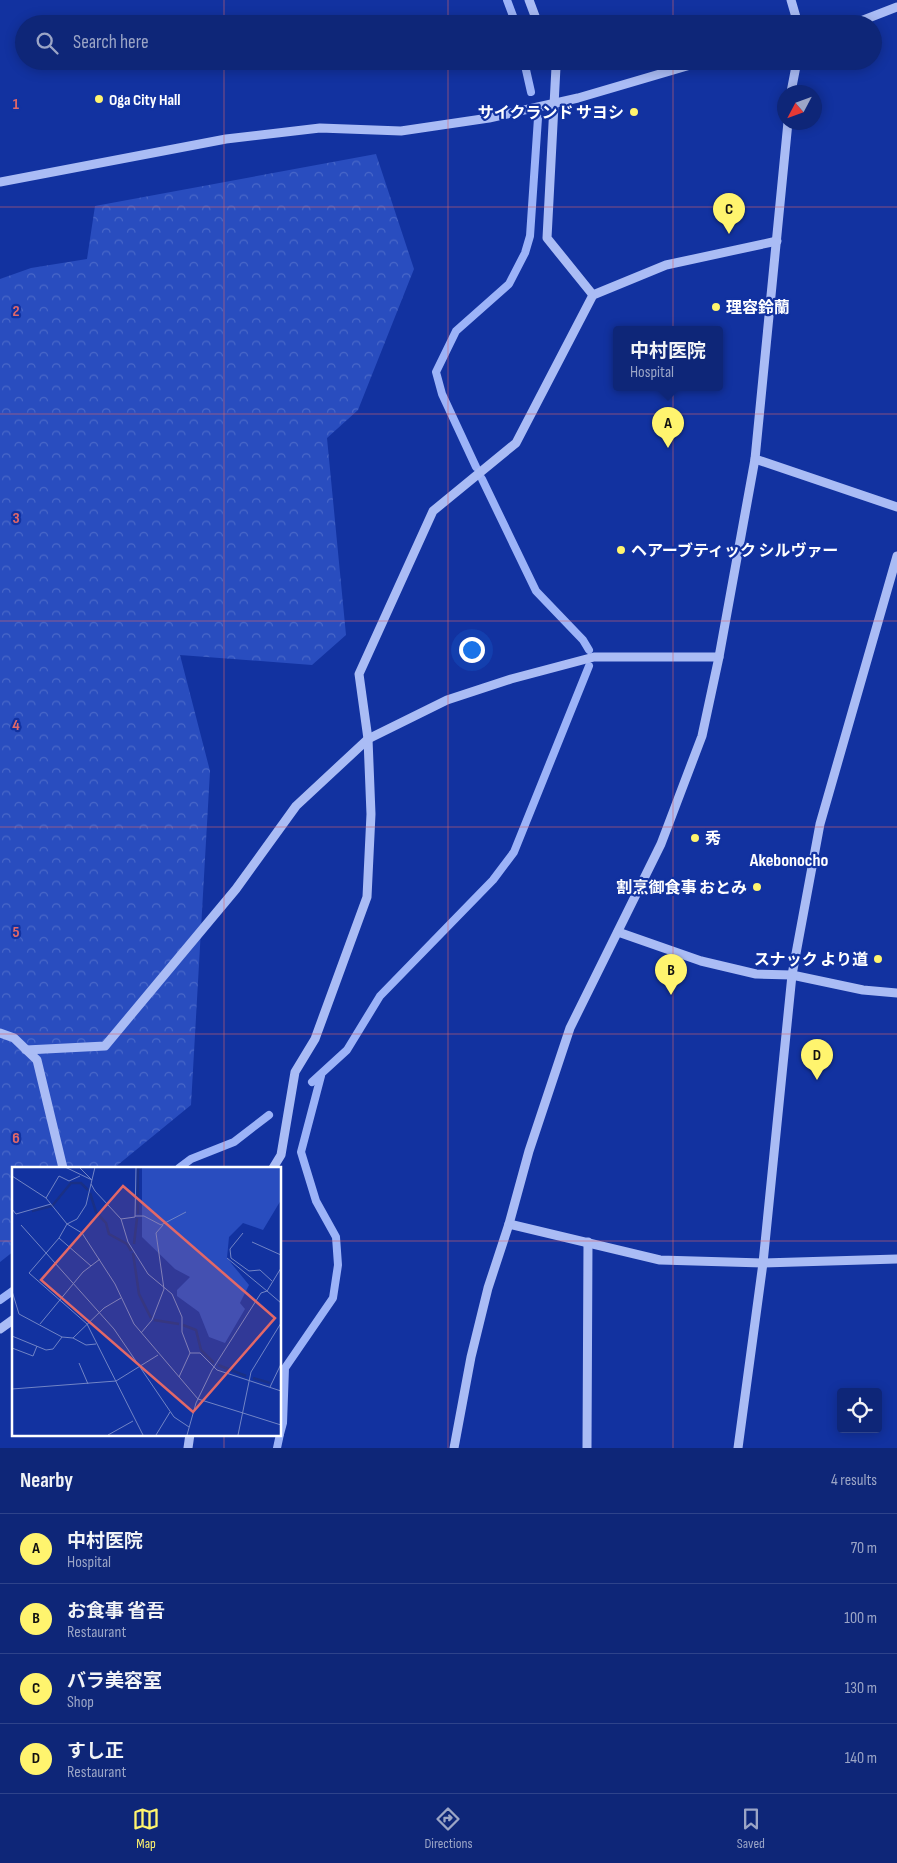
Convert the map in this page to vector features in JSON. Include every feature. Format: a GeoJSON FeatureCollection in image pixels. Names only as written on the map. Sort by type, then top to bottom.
{"type":"FeatureCollection","features":[{"type":"Feature","properties":{"kind":"street"},"geometry":{"type":"LineString","coordinates":[[529,0],[535,15]]}},
{"type":"Feature","properties":{"kind":"street"},"geometry":{"type":"LineString","coordinates":[[791,0],[795,15]]}},
{"type":"Feature","properties":{"kind":"street"},"geometry":{"type":"LineString","coordinates":[[876,15],[897,7]]}},
{"type":"Feature","properties":{"kind":"street"},"geometry":{"type":"LineString","coordinates":[[556,70],[547,238],[593,295]]}},
{"type":"Feature","properties":{"kind":"street"},"geometry":{"type":"LineString","coordinates":[[0,182],[226,139],[320,128],[401,131],[489,118],[578,98],[673,70]]}},
{"type":"Feature","properties":{"kind":"street"},"geometry":{"type":"LineString","coordinates":[[792,85],[795,70]]}},
{"type":"Feature","properties":{"kind":"street"},"geometry":{"type":"LineString","coordinates":[[454,1448],[471,1357],[488,1288],[509,1224],[529,1151],[570,1028],[661,844],[702,736],[719,657],[755,459],[787,130]]}},
{"type":"Feature","properties":{"kind":"street"},"geometry":{"type":"LineString","coordinates":[[274,1167],[281,1155],[295,1072],[315,1039],[367,897],[371,814],[368,739],[359,674],[433,511],[516,443],[593,295],[666,266],[777,241]]}},
{"type":"Feature","properties":{"kind":"street"},"geometry":{"type":"LineString","coordinates":[[755,459],[897,507]]}},
{"type":"Feature","properties":{"kind":"street"},"geometry":{"type":"LineString","coordinates":[[738,1448],[763,1263],[792,975],[820,824],[897,556]]}},
{"type":"Feature","properties":{"kind":"street"},"geometry":{"type":"LineString","coordinates":[[26,1050],[105,1046],[236,889],[296,806],[368,739],[447,700],[594,656],[719,657]]}},
{"type":"Feature","properties":{"kind":"street"},"geometry":{"type":"LineString","coordinates":[[618,932],[701,962],[756,974],[792,975],[863,990],[897,993]]}},
{"type":"Feature","properties":{"kind":"street"},"geometry":{"type":"LineString","coordinates":[[0,1033],[14,1038],[37,1060],[63,1167]]}},
{"type":"Feature","properties":{"kind":"street"},"geometry":{"type":"LineString","coordinates":[[509,1224],[660,1260],[763,1263],[897,1259]]}},
{"type":"Feature","properties":{"kind":"street"},"geometry":{"type":"LineString","coordinates":[[587,1448],[588,1242]]}},
{"type":"Feature","properties":{"kind":"street"},"geometry":{"type":"LineString","coordinates":[[0,1329],[12,1320]]}},
{"type":"Feature","properties":{"kind":"green space"},"geometry":{"type":"Polygon","coordinates":[[[376,154],[414,269],[358,410],[327,438],[346,635],[312,665],[180,655],[210,771],[191,1105],[115,1167],[12,1167],[12,1253],[0,1262],[0,279],[31,268],[87,259],[95,206],[376,154]]]}},
{"type":"Feature","properties":{"kind":"waterway"},"geometry":{"type":"LineString","coordinates":[[507,0],[513,15]]}},
{"type":"Feature","properties":{"kind":"waterway"},"geometry":{"type":"LineString","coordinates":[[526,70],[531,92]]}},
{"type":"Feature","properties":{"kind":"waterway"},"geometry":{"type":"LineString","coordinates":[[476,467],[442,394],[436,372],[456,331],[509,284],[525,253],[530,236],[538,118]]}},
{"type":"Feature","properties":{"kind":"waterway"},"geometry":{"type":"LineString","coordinates":[[482,479],[536,591],[583,640],[589,650]]}},
{"type":"Feature","properties":{"kind":"waterway"},"geometry":{"type":"LineString","coordinates":[[312,1082],[347,1050],[380,996],[493,880],[514,852],[589,666]]}},
{"type":"Feature","properties":{"kind":"waterway"},"geometry":{"type":"LineString","coordinates":[[281,1430],[283,1423],[285,1368],[333,1298],[338,1265],[336,1237],[316,1201],[301,1152],[321,1076]]}},
{"type":"Feature","properties":{"kind":"waterway"},"geometry":{"type":"LineString","coordinates":[[180,1167],[191,1159],[234,1142],[269,1115]]}},
{"type":"Feature","properties":{"kind":"waterway"},"geometry":{"type":"LineString","coordinates":[[0,1300],[12,1291]]}},
{"type":"Feature","properties":{"kind":"waterway"},"geometry":{"type":"LineString","coordinates":[[277,1448],[280,1436]]}},
{"type":"Feature","properties":{"kind":"place","name":"Oga City Hall"},"geometry":{"type":"Point","coordinates":[99,99]}},
{"type":"Feature","properties":{"kind":"place","name":"サイクランド サヨシ"},"geometry":{"type":"Point","coordinates":[634,112]}},
{"type":"Feature","properties":{"kind":"place","name":"バラ美容室"},"geometry":{"type":"Point","coordinates":[729,234]}},
{"type":"Feature","properties":{"kind":"place","name":"理容鈴蘭"},"geometry":{"type":"Point","coordinates":[716,307]}},
{"type":"Feature","properties":{"kind":"place","name":"中村医院"},"geometry":{"type":"Point","coordinates":[668,448]}},
{"type":"Feature","properties":{"kind":"place","name":"ヘアーブティック シルヴァー"},"geometry":{"type":"Point","coordinates":[621,550]}},
{"type":"Feature","properties":{"kind":"place","name":"秀"},"geometry":{"type":"Point","coordinates":[695,838]}},
{"type":"Feature","properties":{"kind":"place","name":"割烹御食事 おとみ"},"geometry":{"type":"Point","coordinates":[757,887]}},
{"type":"Feature","properties":{"kind":"place","name":"スナック より道"},"geometry":{"type":"Point","coordinates":[878,959]}},
{"type":"Feature","properties":{"kind":"place","name":"お食事 省吾"},"geometry":{"type":"Point","coordinates":[671,995]}},
{"type":"Feature","properties":{"kind":"place","name":"すし正"},"geometry":{"type":"Point","coordinates":[817,1080]}},
{"type":"Feature","properties":{"kind":"district","name":"Akebonocho"},"geometry":{"type":"Point","coordinates":[789,860]}}]}
